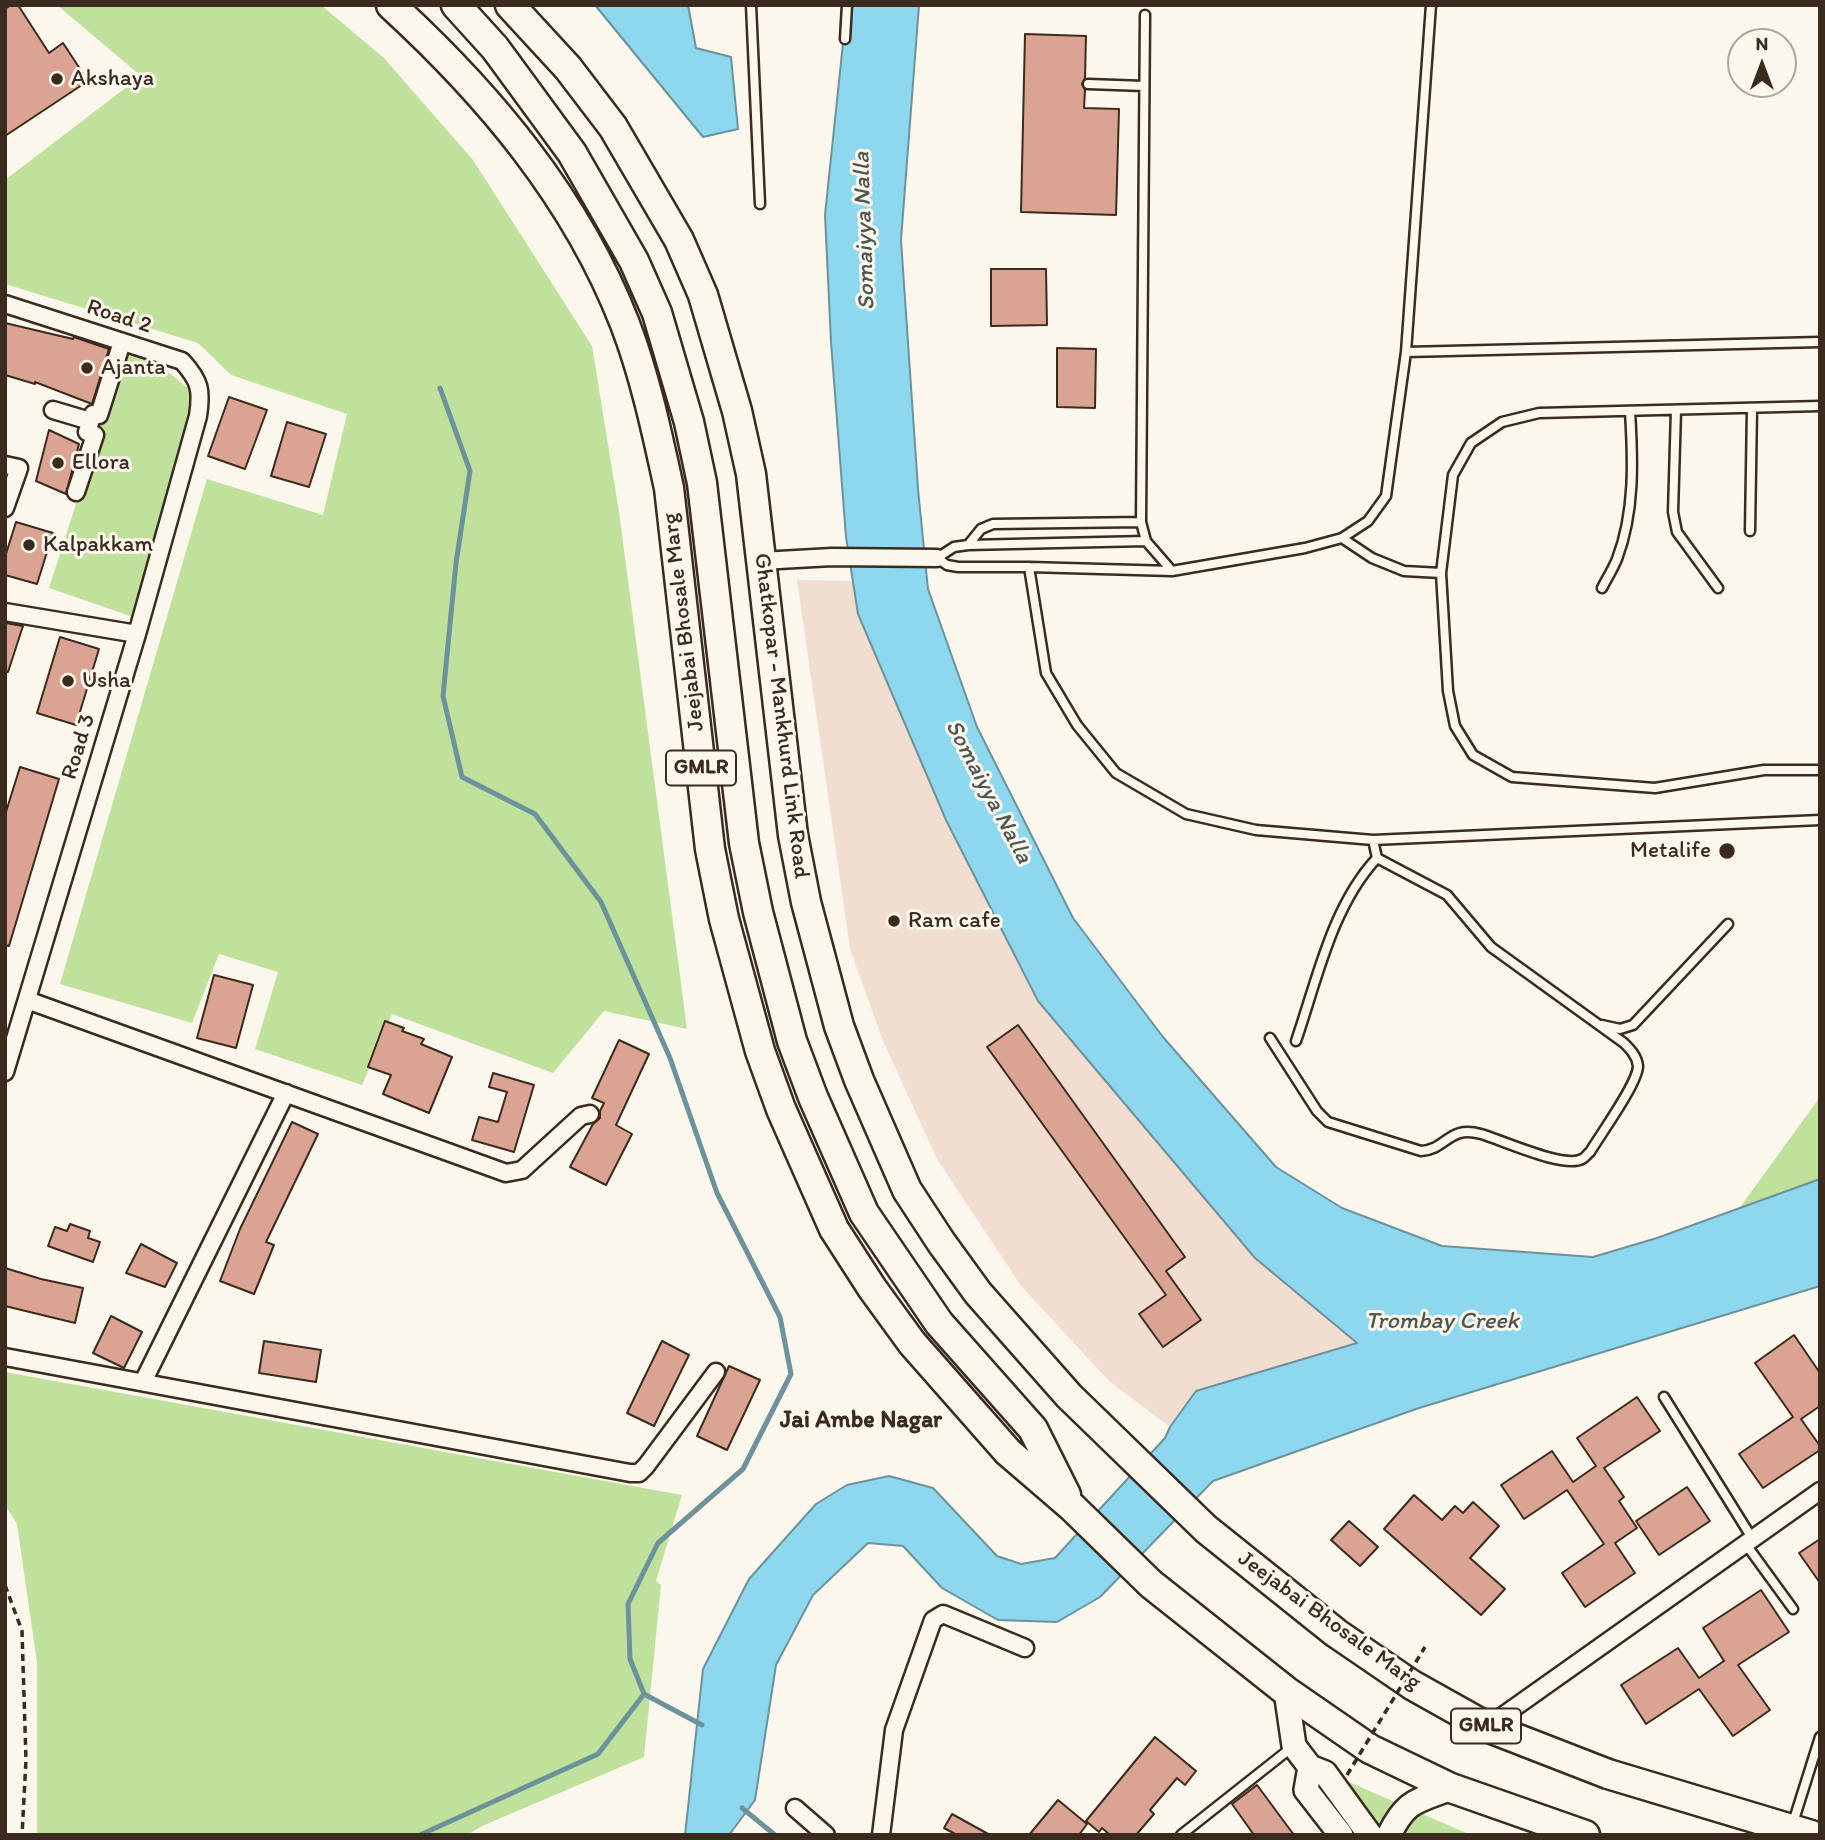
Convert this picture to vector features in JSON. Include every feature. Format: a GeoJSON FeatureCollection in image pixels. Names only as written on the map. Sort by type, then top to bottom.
{"type":"FeatureCollection","features":[{"type":"Feature","properties":{"kind":"highway","name":"Jeejabai Bhosale Marg"},"geometry":{"type":"LineString","coordinates":[[391,5],[460,72],[504,120],[543,171],[603,275],[625,324],[656,430],[668,488],[710,849],[724,919],[760,1051],[804,1166],[834,1229],[912,1343],[1008,1452],[1072,1507]]}},
{"type":"Feature","properties":{"kind":"highway"},"geometry":{"type":"LineString","coordinates":[[456,5],[495,48],[572,153],[634,261],[657,313],[689,422],[702,483],[744,843],[758,912],[792,1041],[813,1097],[864,1213],[939,1323],[1033,1429],[1072,1507]]}},
{"type":"Feature","properties":{"kind":"highway","name":"Ghatkopar - Mankhurd Link Road"},"geometry":{"type":"LineString","coordinates":[[510,5],[568,68],[613,127],[649,185],[703,295],[737,411],[751,474],[793,835],[806,902],[839,1026],[859,1080],[907,1189],[978,1293],[1022,1344],[1069,1396],[1206,1529]]}},
{"type":"Feature","properties":{"kind":"highway","name":"GMLR"},"geometry":{"type":"LineString","coordinates":[[1072,1507],[1151,1584],[1286,1691],[1370,1749],[1451,1788],[1585,1835]]}},
{"type":"Feature","properties":{"kind":"highway","name":"Jeejabai Bhosale Marg"},"geometry":{"type":"LineString","coordinates":[[1206,1529],[1336,1633],[1412,1685],[1487,1727],[1608,1774],[1801,1832]]}},
{"type":"Feature","properties":{"kind":"main road"},"geometry":{"type":"LineString","coordinates":[[1286,1691],[1294,1746],[1310,1767],[1325,1773],[1370,1835]]}},
{"type":"Feature","properties":{"kind":"main road"},"geometry":{"type":"LineString","coordinates":[[1310,1767],[1306,1790],[1341,1835]]}},
{"type":"Feature","properties":{"kind":"main road"},"geometry":{"type":"LineString","coordinates":[[1389,1835],[1401,1812],[1411,1804],[1451,1788]]}},
{"type":"Feature","properties":{"kind":"street","name":"Road 2"},"geometry":{"type":"LineString","coordinates":[[5,304],[182,361],[194,374],[201,393]]}},
{"type":"Feature","properties":{"kind":"street"},"geometry":{"type":"LineString","coordinates":[[76,492],[95,435],[87,432],[90,421],[93,414],[99,415],[122,342]]}},
{"type":"Feature","properties":{"kind":"street","name":"Road 3"},"geometry":{"type":"LineString","coordinates":[[5,1072],[137,634],[198,416],[201,393]]}},
{"type":"Feature","properties":{"kind":"street"},"geometry":{"type":"LineString","coordinates":[[52,410],[90,421]]}},
{"type":"Feature","properties":{"kind":"street"},"geometry":{"type":"LineString","coordinates":[[5,465],[19,468],[5,508]]}},
{"type":"Feature","properties":{"kind":"street"},"geometry":{"type":"LineString","coordinates":[[761,561],[832,557],[933,558]]}},
{"type":"Feature","properties":{"kind":"street"},"geometry":{"type":"LineString","coordinates":[[5,612],[137,634]]}},
{"type":"Feature","properties":{"kind":"street"},"geometry":{"type":"LineString","coordinates":[[27,1000],[506,1172],[522,1170],[580,1116],[590,1114]]}},
{"type":"Feature","properties":{"kind":"street"},"geometry":{"type":"LineString","coordinates":[[143,1382],[286,1093]]}},
{"type":"Feature","properties":{"kind":"street"},"geometry":{"type":"LineString","coordinates":[[5,1357],[629,1473],[639,1473],[646,1466],[716,1372]]}},
{"type":"Feature","properties":{"kind":"street"},"geometry":{"type":"LineString","coordinates":[[1487,1727],[1820,1491]]}},
{"type":"Feature","properties":{"kind":"street"},"geometry":{"type":"LineString","coordinates":[[881,1835],[894,1730],[933,1620],[943,1614],[1025,1648]]}},
{"type":"Feature","properties":{"kind":"street"},"geometry":{"type":"LineString","coordinates":[[795,1808],[826,1835]]}},
{"type":"Feature","properties":{"kind":"lane"},"geometry":{"type":"LineString","coordinates":[[751,5],[760,204]]}},
{"type":"Feature","properties":{"kind":"lane"},"geometry":{"type":"LineString","coordinates":[[845,39],[847,5]]}},
{"type":"Feature","properties":{"kind":"lane"},"geometry":{"type":"LineString","coordinates":[[933,558],[958,567],[1172,571],[1305,548],[1342,538],[1368,521],[1386,496],[1406,352],[1431,5]]}},
{"type":"Feature","properties":{"kind":"lane"},"geometry":{"type":"LineString","coordinates":[[1145,15],[1141,522],[1146,541],[1172,571]]}},
{"type":"Feature","properties":{"kind":"lane"},"geometry":{"type":"LineString","coordinates":[[1088,84],[1144,86]]}},
{"type":"Feature","properties":{"kind":"lane"},"geometry":{"type":"LineString","coordinates":[[1406,352],[1820,342]]}},
{"type":"Feature","properties":{"kind":"lane"},"geometry":{"type":"LineString","coordinates":[[1820,406],[1539,413],[1502,422],[1471,443],[1453,475],[1441,573],[1448,691],[1454,726],[1474,755],[1512,777],[1655,788],[1764,770],[1820,770]]}},
{"type":"Feature","properties":{"kind":"lane"},"geometry":{"type":"LineString","coordinates":[[1749,531],[1752,408]]}},
{"type":"Feature","properties":{"kind":"lane"},"geometry":{"type":"LineString","coordinates":[[1676,410],[1673,512],[1677,532],[1717,588]]}},
{"type":"Feature","properties":{"kind":"lane"},"geometry":{"type":"LineString","coordinates":[[1602,588],[1617,558],[1628,515],[1633,475],[1630,411]]}},
{"type":"Feature","properties":{"kind":"lane"},"geometry":{"type":"LineString","coordinates":[[968,545],[981,529],[993,524],[1141,522]]}},
{"type":"Feature","properties":{"kind":"lane"},"geometry":{"type":"LineString","coordinates":[[1342,538],[1372,558],[1404,571],[1441,573]]}},
{"type":"Feature","properties":{"kind":"lane"},"geometry":{"type":"LineString","coordinates":[[933,558],[954,547],[968,545],[1146,541]]}},
{"type":"Feature","properties":{"kind":"lane"},"geometry":{"type":"LineString","coordinates":[[1029,567],[1046,673],[1077,725],[1116,773],[1186,814],[1256,830],[1373,840],[1820,820]]}},
{"type":"Feature","properties":{"kind":"lane"},"geometry":{"type":"LineString","coordinates":[[1270,1038],[1317,1111],[1328,1122],[1421,1152],[1433,1151],[1449,1136],[1464,1131],[1566,1161],[1581,1160],[1590,1152],[1634,1081],[1638,1065],[1633,1051],[1491,947],[1447,895],[1377,858],[1373,840]]}},
{"type":"Feature","properties":{"kind":"lane"},"geometry":{"type":"LineString","coordinates":[[1296,1041],[1336,925],[1364,872],[1377,858]]}},
{"type":"Feature","properties":{"kind":"lane"},"geometry":{"type":"LineString","coordinates":[[1599,1024],[1620,1029],[1633,1025],[1728,924]]}},
{"type":"Feature","properties":{"kind":"lane"},"geometry":{"type":"LineString","coordinates":[[1664,1397],[1748,1540],[1793,1609]]}},
{"type":"Feature","properties":{"kind":"lane"},"geometry":{"type":"LineString","coordinates":[[1801,1832],[1810,1770],[1820,1737]]}},
{"type":"Feature","properties":{"kind":"lane"},"geometry":{"type":"LineString","coordinates":[[1181,1835],[1294,1746]]}},
{"type":"Feature","properties":{"kind":"lane"},"geometry":{"type":"LineString","coordinates":[[1810,1770],[1820,1772]]}},
{"type":"Feature","properties":{"kind":"path"},"geometry":{"type":"LineString","coordinates":[[5,1585],[22,1631],[26,1760],[22,1835]]}},
{"type":"Feature","properties":{"kind":"path"},"geometry":{"type":"LineString","coordinates":[[1347,1775],[1425,1647]]}},
{"type":"Feature","properties":{"kind":"shaded area"},"geometry":{"type":"Polygon","coordinates":[[[797,580],[853,581],[858,614],[946,820],[1038,1001],[1255,1258],[1357,1343],[1196,1391],[1170,1427],[1109,1381],[1021,1286],[937,1159],[883,1041],[850,949],[797,580]]]}},
{"type":"Feature","properties":{"kind":"green space"},"geometry":{"type":"Polygon","coordinates":[[[57,5],[321,5],[384,58],[473,160],[592,346],[619,512],[687,1029],[604,1011],[553,1073],[392,1014],[362,1085],[255,1049],[278,972],[219,954],[192,1023],[60,984],[207,479],[323,515],[347,414],[231,375],[198,343],[5,284],[5,180],[141,76],[57,5]]]}},
{"type":"Feature","properties":{"kind":"green space"},"geometry":{"type":"Polygon","coordinates":[[[125,351],[162,367],[195,394],[133,617],[49,588],[125,351]]]}},
{"type":"Feature","properties":{"kind":"green space"},"geometry":{"type":"Polygon","coordinates":[[[1820,1097],[1820,1182],[1730,1221],[1820,1097]]]}},
{"type":"Feature","properties":{"kind":"green space"},"geometry":{"type":"Polygon","coordinates":[[[5,1372],[682,1495],[656,1581],[661,1585],[644,1757],[482,1826],[467,1835],[37,1835],[37,1663],[17,1524],[5,1505],[5,1372]]]}},
{"type":"Feature","properties":{"kind":"green space"},"geometry":{"type":"Polygon","coordinates":[[[1335,1776],[1471,1835],[1365,1835],[1335,1776]]]}},
{"type":"Feature","properties":{"kind":"water"},"geometry":{"type":"Polygon","coordinates":[[[595,5],[688,5],[696,48],[731,57],[738,129],[703,137],[595,5]]]}},
{"type":"Feature","properties":{"kind":"water","name":"Trombay Creek"},"geometry":{"type":"Polygon","coordinates":[[[847,5],[919,5],[901,240],[918,489],[928,589],[977,727],[1073,918],[1163,1037],[1276,1167],[1342,1208],[1442,1246],[1593,1257],[1657,1238],[1820,1179],[1820,1286],[1419,1408],[1213,1481],[1100,1597],[1057,1622],[998,1620],[942,1588],[903,1546],[868,1543],[813,1595],[776,1665],[755,1800],[729,1835],[685,1835],[703,1669],[749,1579],[816,1504],[847,1485],[889,1476],[933,1488],[997,1556],[1021,1564],[1055,1558],[1165,1438],[1196,1391],[1357,1343],[1255,1258],[1038,1001],[946,820],[858,614],[846,537],[831,342],[825,215],[847,5]]]}},
{"type":"Feature","properties":{"kind":"building"},"geometry":{"type":"Polygon","coordinates":[[[18,5],[49,53],[63,43],[88,81],[5,136],[5,9],[18,5]]]}},
{"type":"Feature","properties":{"kind":"building"},"geometry":{"type":"Polygon","coordinates":[[[1025,34],[1086,36],[1085,78],[1082,84],[1085,90],[1084,108],[1119,109],[1116,215],[1021,212],[1025,34]]]}},
{"type":"Feature","properties":{"kind":"building"},"geometry":{"type":"Polygon","coordinates":[[[991,269],[1046,269],[1047,325],[991,326],[991,269]]]}},
{"type":"Feature","properties":{"kind":"building"},"geometry":{"type":"Polygon","coordinates":[[[5,323],[73,339],[74,337],[109,349],[92,404],[35,382],[5,375],[5,323]]]}},
{"type":"Feature","properties":{"kind":"building"},"geometry":{"type":"Polygon","coordinates":[[[1057,348],[1096,349],[1095,408],[1057,407],[1057,348]]]}},
{"type":"Feature","properties":{"kind":"building"},"geometry":{"type":"Polygon","coordinates":[[[229,397],[267,410],[245,469],[208,456],[229,397]]]}},
{"type":"Feature","properties":{"kind":"building"},"geometry":{"type":"Polygon","coordinates":[[[287,422],[326,434],[309,487],[271,476],[287,422]]]}},
{"type":"Feature","properties":{"kind":"building","name":"Ellora"},"geometry":{"type":"Polygon","coordinates":[[[49,430],[79,444],[66,494],[36,481],[49,430]]]}},
{"type":"Feature","properties":{"kind":"building","name":"Kalpakkam"},"geometry":{"type":"Polygon","coordinates":[[[16,522],[53,533],[37,584],[5,575],[5,557],[16,522]]]}},
{"type":"Feature","properties":{"kind":"building"},"geometry":{"type":"Polygon","coordinates":[[[5,623],[23,626],[8,672],[5,672],[5,623]]]}},
{"type":"Feature","properties":{"kind":"building","name":"Usha"},"geometry":{"type":"Polygon","coordinates":[[[60,637],[99,649],[76,725],[37,713],[60,637]]]}},
{"type":"Feature","properties":{"kind":"building"},"geometry":{"type":"Polygon","coordinates":[[[20,767],[59,779],[9,946],[5,945],[5,815],[20,767]]]}},
{"type":"Feature","properties":{"kind":"building"},"geometry":{"type":"Polygon","coordinates":[[[214,975],[253,985],[236,1048],[197,1038],[214,975]]]}},
{"type":"Feature","properties":{"kind":"building"},"geometry":{"type":"Polygon","coordinates":[[[385,1021],[424,1039],[421,1044],[452,1057],[429,1113],[383,1094],[391,1075],[368,1067],[385,1021]]]}},
{"type":"Feature","properties":{"kind":"building"},"geometry":{"type":"Polygon","coordinates":[[[1018,1025],[1185,1257],[1166,1271],[1201,1320],[1163,1347],[1139,1314],[1166,1295],[987,1047],[1018,1025]]]}},
{"type":"Feature","properties":{"kind":"building"},"geometry":{"type":"Polygon","coordinates":[[[619,1040],[649,1054],[616,1125],[632,1134],[606,1185],[570,1167],[593,1124],[600,1118],[604,1103],[592,1098],[619,1040]]]}},
{"type":"Feature","properties":{"kind":"building"},"geometry":{"type":"Polygon","coordinates":[[[493,1073],[534,1085],[514,1152],[472,1140],[479,1117],[498,1122],[507,1092],[489,1087],[493,1073]]]}},
{"type":"Feature","properties":{"kind":"building"},"geometry":{"type":"Polygon","coordinates":[[[292,1122],[318,1134],[266,1242],[274,1245],[254,1294],[220,1281],[240,1229],[292,1122]]]}},
{"type":"Feature","properties":{"kind":"building"},"geometry":{"type":"Polygon","coordinates":[[[70,1224],[90,1231],[88,1238],[100,1242],[93,1262],[48,1246],[55,1227],[67,1231],[70,1224]]]}},
{"type":"Feature","properties":{"kind":"building"},"geometry":{"type":"Polygon","coordinates":[[[141,1244],[177,1263],[165,1287],[126,1273],[141,1244]]]}},
{"type":"Feature","properties":{"kind":"building"},"geometry":{"type":"Polygon","coordinates":[[[5,1268],[83,1288],[75,1323],[5,1306],[5,1268]]]}},
{"type":"Feature","properties":{"kind":"building"},"geometry":{"type":"Polygon","coordinates":[[[111,1316],[142,1332],[124,1368],[93,1353],[111,1316]]]}},
{"type":"Feature","properties":{"kind":"building"},"geometry":{"type":"Polygon","coordinates":[[[1794,1335],[1820,1373],[1820,1406],[1801,1419],[1820,1450],[1763,1488],[1739,1454],[1793,1417],[1755,1363],[1794,1335]]]}},
{"type":"Feature","properties":{"kind":"building"},"geometry":{"type":"Polygon","coordinates":[[[264,1341],[321,1350],[316,1382],[259,1373],[264,1341]]]}},
{"type":"Feature","properties":{"kind":"building"},"geometry":{"type":"Polygon","coordinates":[[[662,1341],[689,1355],[654,1426],[627,1413],[662,1341]]]}},
{"type":"Feature","properties":{"kind":"building"},"geometry":{"type":"Polygon","coordinates":[[[729,1366],[760,1380],[727,1450],[697,1436],[729,1366]]]}},
{"type":"Feature","properties":{"kind":"building"},"geometry":{"type":"Polygon","coordinates":[[[1637,1397],[1660,1431],[1604,1468],[1624,1497],[1619,1501],[1637,1528],[1615,1543],[1635,1573],[1585,1607],[1562,1573],[1604,1544],[1567,1490],[1524,1519],[1501,1485],[1552,1451],[1573,1482],[1596,1466],[1577,1438],[1637,1397]]]}},
{"type":"Feature","properties":{"kind":"building"},"geometry":{"type":"Polygon","coordinates":[[[1687,1487],[1710,1521],[1659,1555],[1636,1521],[1687,1487]]]}},
{"type":"Feature","properties":{"kind":"building"},"geometry":{"type":"Polygon","coordinates":[[[1414,1495],[1442,1520],[1455,1506],[1463,1513],[1473,1502],[1499,1526],[1470,1558],[1505,1589],[1481,1615],[1384,1529],[1414,1495]]]}},
{"type":"Feature","properties":{"kind":"building"},"geometry":{"type":"Polygon","coordinates":[[[1349,1521],[1378,1547],[1360,1566],[1331,1540],[1349,1521]]]}},
{"type":"Feature","properties":{"kind":"building"},"geometry":{"type":"Polygon","coordinates":[[[1820,1539],[1820,1583],[1799,1553],[1820,1539]]]}},
{"type":"Feature","properties":{"kind":"building"},"geometry":{"type":"Polygon","coordinates":[[[1761,1590],[1789,1632],[1738,1665],[1770,1710],[1733,1736],[1699,1689],[1646,1724],[1621,1685],[1678,1648],[1699,1678],[1724,1661],[1703,1628],[1761,1590]]]}},
{"type":"Feature","properties":{"kind":"building"},"geometry":{"type":"Polygon","coordinates":[[[1155,1737],[1196,1771],[1185,1785],[1177,1778],[1150,1810],[1154,1814],[1136,1835],[1110,1835],[1102,1828],[1099,1832],[1086,1821],[1155,1737]]]}},
{"type":"Feature","properties":{"kind":"building"},"geometry":{"type":"Polygon","coordinates":[[[1257,1785],[1294,1835],[1254,1835],[1232,1804],[1257,1785]]]}},
{"type":"Feature","properties":{"kind":"building"},"geometry":{"type":"Polygon","coordinates":[[[1058,1800],[1087,1824],[1079,1835],[1029,1835],[1058,1800]]]}},
{"type":"Feature","properties":{"kind":"building"},"geometry":{"type":"Polygon","coordinates":[[[952,1814],[990,1835],[957,1835],[944,1828],[952,1814]]]}},
{"type":"Feature","properties":{"kind":"waterway"},"geometry":{"type":"LineString","coordinates":[[440,388],[470,471],[456,563],[443,696],[462,777],[535,814],[601,902],[670,1058],[717,1193],[780,1317],[791,1374],[743,1469],[658,1543],[628,1604],[630,1659],[644,1694],[702,1725]]}},
{"type":"Feature","properties":{"kind":"waterway"},"geometry":{"type":"LineString","coordinates":[[420,1835],[598,1754],[644,1694]]}},
{"type":"Feature","properties":{"kind":"waterway"},"geometry":{"type":"LineString","coordinates":[[742,1808],[775,1835]]}},
{"type":"Feature","properties":{"kind":"place","name":"Akshaya"},"geometry":{"type":"Point","coordinates":[57,79]}},
{"type":"Feature","properties":{"kind":"place","name":"Ajanta"},"geometry":{"type":"Point","coordinates":[87,368]}},
{"type":"Feature","properties":{"kind":"place","name":"Ellora"},"geometry":{"type":"Point","coordinates":[58,463]}},
{"type":"Feature","properties":{"kind":"place","name":"Kalpakkam"},"geometry":{"type":"Point","coordinates":[29,545]}},
{"type":"Feature","properties":{"kind":"place","name":"Usha"},"geometry":{"type":"Point","coordinates":[68,681]}},
{"type":"Feature","properties":{"kind":"place","name":"Metalife"},"geometry":{"type":"Point","coordinates":[1727,851]}},
{"type":"Feature","properties":{"kind":"place","name":"Ram cafe"},"geometry":{"type":"Point","coordinates":[894,921]}},
{"type":"Feature","properties":{"kind":"district","name":"Jai Ambe Nagar"},"geometry":{"type":"Point","coordinates":[861,1421]}},
{"type":"Feature","properties":{"kind":"water label","name":"Somaiyya Nalla"},"geometry":{"type":"Point","coordinates":[865,231]}},
{"type":"Feature","properties":{"kind":"water label","name":"Somaiyya Nalla"},"geometry":{"type":"Point","coordinates":[988,792]}}]}
